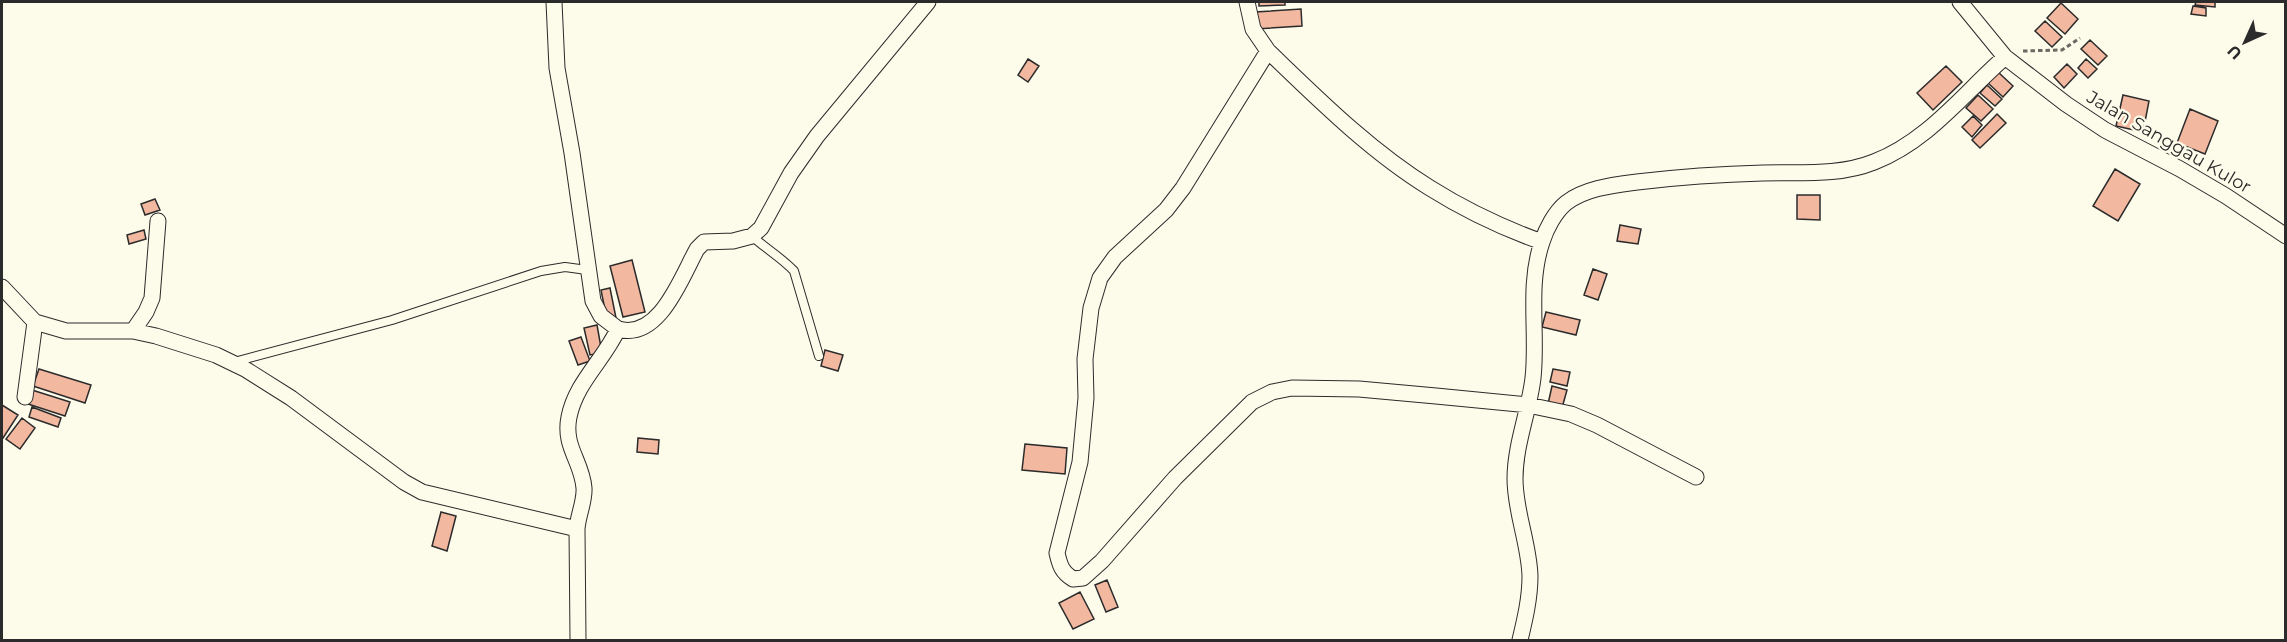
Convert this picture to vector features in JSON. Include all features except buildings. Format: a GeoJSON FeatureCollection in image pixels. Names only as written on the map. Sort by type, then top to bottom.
{"type":"FeatureCollection","features":[{"type":"Feature","properties":{"kind":"street"},"geometry":{"type":"LineString","coordinates":[[554,2],[557,68],[572,153],[593,301],[605,321],[627,332],[651,323],[659,315],[667,305],[697,249],[704,242],[734,241],[752,236],[769,217],[791,172],[817,136],[928,2]]}},
{"type":"Feature","properties":{"kind":"street"},"geometry":{"type":"LineString","coordinates":[[1247,2],[1253,29],[1268,51],[1389,160],[1422,183],[1501,227],[1542,242]]}},
{"type":"Feature","properties":{"kind":"street","name":"Jalan Sanggau Kulor"},"geometry":{"type":"LineString","coordinates":[[1960,2],[2005,57],[2066,104],[2105,130],[2226,195],[2286,236]]}},
{"type":"Feature","properties":{"kind":"street"},"geometry":{"type":"LineString","coordinates":[[1268,51],[1183,188],[1166,210],[1115,257],[1100,278],[1091,308],[1085,359],[1084,427],[1080,462],[1057,554],[1065,574],[1073,579],[1083,578],[1102,561],[1175,478],[1252,402],[1272,392],[1292,388],[1359,389],[1528,405],[1571,414],[1597,425],[1696,477]]}},
{"type":"Feature","properties":{"kind":"street"},"geometry":{"type":"LineString","coordinates":[[1520,640],[1529,606],[1530,575],[1518,505],[1516,454],[1533,375],[1536,264],[1552,219],[1566,203],[1592,190],[1618,184],[1660,179],[1850,170],[1876,161],[1933,126],[2005,57]]}},
{"type":"Feature","properties":{"kind":"street"},"geometry":{"type":"LineString","coordinates":[[133,331],[152,298],[158,221]]}},
{"type":"Feature","properties":{"kind":"street"},"geometry":{"type":"LineString","coordinates":[[2,287],[35,322],[66,331],[133,331],[182,344],[232,363],[291,398],[404,482],[422,492],[577,529]]}},
{"type":"Feature","properties":{"kind":"street"},"geometry":{"type":"LineString","coordinates":[[25,397],[35,322]]}},
{"type":"Feature","properties":{"kind":"street"},"geometry":{"type":"LineString","coordinates":[[578,640],[577,529],[584,498],[584,487],[569,446],[567,432],[569,416],[591,368],[605,351],[618,329]]}},
{"type":"Feature","properties":{"kind":"lane"},"geometry":{"type":"LineString","coordinates":[[752,236],[768,251],[787,262],[794,271],[819,356]]}},
{"type":"Feature","properties":{"kind":"lane"},"geometry":{"type":"LineString","coordinates":[[232,363],[392,320],[542,271],[565,267],[587,270]]}},
{"type":"Feature","properties":{"kind":"path"},"geometry":{"type":"LineString","coordinates":[[2005,57],[2018,51],[2062,50],[2080,38]]}}]}
